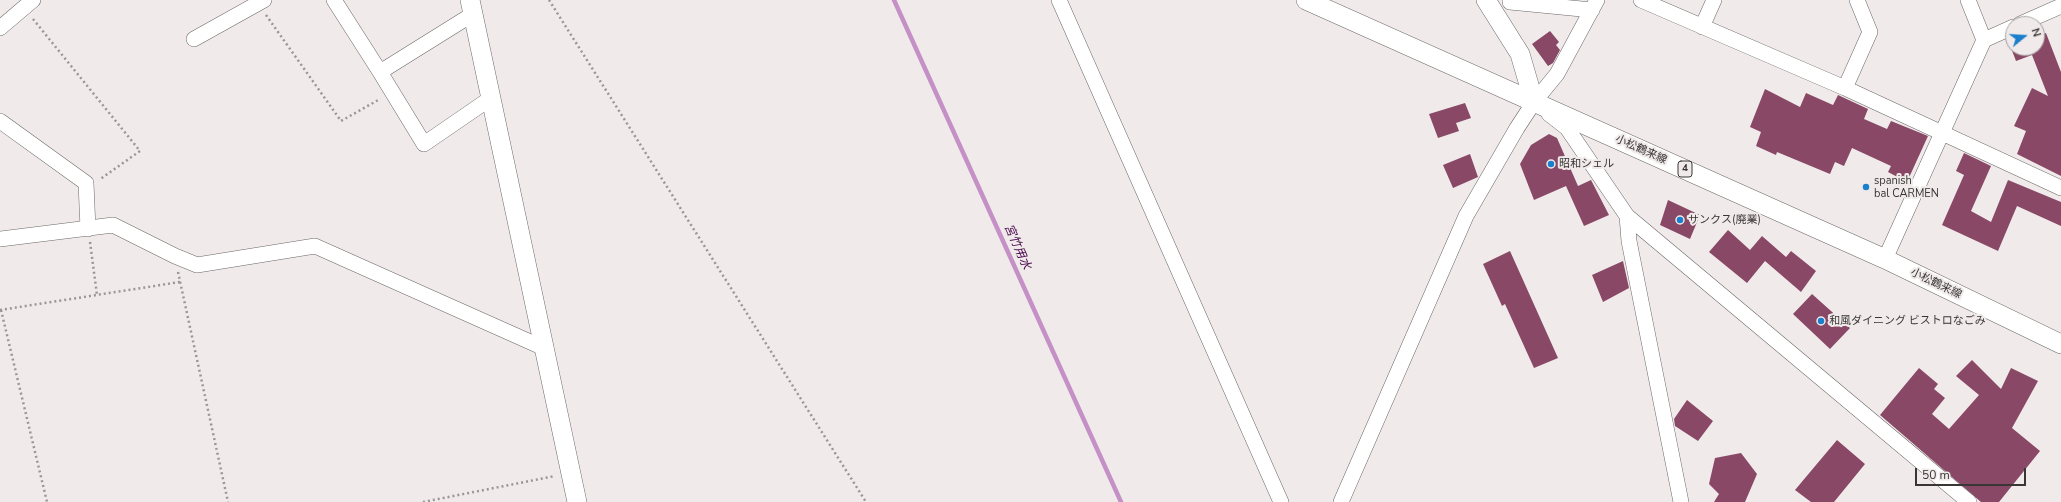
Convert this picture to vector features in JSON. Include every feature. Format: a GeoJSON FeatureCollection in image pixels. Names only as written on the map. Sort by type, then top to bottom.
{"type":"FeatureCollection","features":[{"type":"Feature","properties":{"kind":"main road","name":"小松鶴来線"},"geometry":{"type":"LineString","coordinates":[[1306,0],[1885,259],[2061,344]]}},
{"type":"Feature","properties":{"kind":"main road"},"geometry":{"type":"LineString","coordinates":[[1486,0],[1520,54],[1534,102]]}},
{"type":"Feature","properties":{"kind":"main road"},"geometry":{"type":"LineString","coordinates":[[472,7],[546,349],[577,502]]}},
{"type":"Feature","properties":{"kind":"street"},"geometry":{"type":"LineString","coordinates":[[334,0],[424,144],[491,98]]}},
{"type":"Feature","properties":{"kind":"street"},"geometry":{"type":"LineString","coordinates":[[1059,0],[1281,502]]}},
{"type":"Feature","properties":{"kind":"street"},"geometry":{"type":"LineString","coordinates":[[1341,502],[1466,216],[1517,128],[1534,102],[1557,74],[1594,5],[1510,2],[1510,0]]}},
{"type":"Feature","properties":{"kind":"street"},"geometry":{"type":"LineString","coordinates":[[1641,0],[1845,88],[2061,188]]}},
{"type":"Feature","properties":{"kind":"street"},"geometry":{"type":"LineString","coordinates":[[1702,27],[1714,0]]}},
{"type":"Feature","properties":{"kind":"street"},"geometry":{"type":"LineString","coordinates":[[1845,88],[1870,32],[1856,0]]}},
{"type":"Feature","properties":{"kind":"street"},"geometry":{"type":"LineString","coordinates":[[1968,0],[1984,40]]}},
{"type":"Feature","properties":{"kind":"street"},"geometry":{"type":"LineString","coordinates":[[194,39],[261,2]]}},
{"type":"Feature","properties":{"kind":"street"},"geometry":{"type":"LineString","coordinates":[[0,28],[28,4]]}},
{"type":"Feature","properties":{"kind":"street"},"geometry":{"type":"LineString","coordinates":[[2038,16],[2061,6]]}},
{"type":"Feature","properties":{"kind":"street"},"geometry":{"type":"LineString","coordinates":[[380,72],[472,7]]}},
{"type":"Feature","properties":{"kind":"street"},"geometry":{"type":"LineString","coordinates":[[1885,259],[1984,40],[2005,31]]}},
{"type":"Feature","properties":{"kind":"street"},"geometry":{"type":"LineString","coordinates":[[1534,102],[1567,128],[1627,216],[1969,502]]}},
{"type":"Feature","properties":{"kind":"street"},"geometry":{"type":"LineString","coordinates":[[0,121],[86,183],[88,229]]}},
{"type":"Feature","properties":{"kind":"street"},"geometry":{"type":"LineString","coordinates":[[1627,216],[1629,241],[1681,502]]}},
{"type":"Feature","properties":{"kind":"street"},"geometry":{"type":"LineString","coordinates":[[0,239],[113,225],[175,256],[197,264],[315,246],[546,349]]}},
{"type":"Feature","properties":{"kind":"path"},"geometry":{"type":"LineString","coordinates":[[549,0],[866,502]]}},
{"type":"Feature","properties":{"kind":"path"},"geometry":{"type":"LineString","coordinates":[[261,2],[341,121],[392,92]]}},
{"type":"Feature","properties":{"kind":"path"},"geometry":{"type":"LineString","coordinates":[[28,4],[140,152],[86,189]]}},
{"type":"Feature","properties":{"kind":"path"},"geometry":{"type":"LineString","coordinates":[[88,229],[97,295]]}},
{"type":"Feature","properties":{"kind":"path"},"geometry":{"type":"LineString","coordinates":[[175,256],[228,502]]}},
{"type":"Feature","properties":{"kind":"path"},"geometry":{"type":"LineString","coordinates":[[47,502],[1,310],[180,282]]}},
{"type":"Feature","properties":{"kind":"path"},"geometry":{"type":"LineString","coordinates":[[423,502],[571,472]]}},
{"type":"Feature","properties":{"kind":"building"},"geometry":{"type":"Polygon","coordinates":[[[1550,31],[1559,42],[1556,45],[1560,50],[1553,63],[1548,66],[1532,44],[1550,31]]]}},
{"type":"Feature","properties":{"kind":"building"},"geometry":{"type":"Polygon","coordinates":[[[2045,33],[2061,72],[2061,176],[2017,154],[2026,131],[2014,126],[2032,88],[2048,96],[2032,56],[2045,56],[2045,33]]]}},
{"type":"Feature","properties":{"kind":"building"},"geometry":{"type":"Polygon","coordinates":[[[2014,56],[2029,56],[2016,61],[2014,56]]]}},
{"type":"Feature","properties":{"kind":"building"},"geometry":{"type":"Polygon","coordinates":[[[1765,89],[1800,107],[1806,93],[1833,105],[1838,95],[1868,109],[1864,119],[1887,129],[1891,121],[1928,136],[1907,182],[1888,172],[1891,166],[1852,148],[1844,166],[1835,162],[1830,174],[1777,152],[1776,155],[1756,146],[1761,132],[1750,127],[1765,89]]]}},
{"type":"Feature","properties":{"kind":"building"},"geometry":{"type":"Polygon","coordinates":[[[1465,103],[1471,118],[1456,123],[1459,131],[1438,138],[1429,114],[1465,103]]]}},
{"type":"Feature","properties":{"kind":"building"},"geometry":{"type":"Polygon","coordinates":[[[1549,134],[1557,138],[1578,186],[1591,180],[1609,215],[1584,226],[1566,186],[1534,200],[1520,164],[1531,145],[1549,134]]]}},
{"type":"Feature","properties":{"kind":"building"},"geometry":{"type":"Polygon","coordinates":[[[1964,153],[1991,166],[1971,211],[1991,222],[2008,180],[2061,202],[2061,226],[2017,206],[1998,251],[1942,225],[1964,175],[1956,171],[1964,153]]]}},
{"type":"Feature","properties":{"kind":"building"},"geometry":{"type":"Polygon","coordinates":[[[1470,154],[1478,177],[1453,188],[1443,165],[1470,154]]]}},
{"type":"Feature","properties":{"kind":"building","name":"サンクス(廃業)"},"geometry":{"type":"Polygon","coordinates":[[[1668,200],[1700,215],[1690,239],[1660,225],[1668,200]]]}},
{"type":"Feature","properties":{"kind":"building"},"geometry":{"type":"Polygon","coordinates":[[[1728,230],[1750,250],[1762,236],[1786,257],[1791,251],[1816,271],[1801,292],[1765,261],[1747,283],[1709,252],[1728,230]]]}},
{"type":"Feature","properties":{"kind":"building"},"geometry":{"type":"Polygon","coordinates":[[[1510,251],[1558,358],[1534,368],[1505,304],[1502,306],[1483,264],[1510,251]]]}},
{"type":"Feature","properties":{"kind":"building"},"geometry":{"type":"Polygon","coordinates":[[[1623,261],[1629,288],[1603,302],[1592,275],[1623,261]]]}},
{"type":"Feature","properties":{"kind":"building","name":"和風ダイニング ビストロなごみ"},"geometry":{"type":"Polygon","coordinates":[[[1812,294],[1850,328],[1830,349],[1793,314],[1812,294]]]}},
{"type":"Feature","properties":{"kind":"building"},"geometry":{"type":"Polygon","coordinates":[[[1972,360],[2001,389],[2011,368],[2038,381],[2012,428],[2040,451],[1999,502],[1981,502],[1880,415],[1919,368],[1938,384],[1934,389],[1945,398],[1932,414],[1949,429],[1979,395],[1956,376],[1972,360]]]}},
{"type":"Feature","properties":{"kind":"building"},"geometry":{"type":"Polygon","coordinates":[[[1687,400],[1713,421],[1698,441],[1675,426],[1674,419],[1687,400]]]}},
{"type":"Feature","properties":{"kind":"building"},"geometry":{"type":"Polygon","coordinates":[[[1837,440],[1865,464],[1834,502],[1811,502],[1795,490],[1837,440]]]}},
{"type":"Feature","properties":{"kind":"building"},"geometry":{"type":"Polygon","coordinates":[[[1741,453],[1757,474],[1745,502],[1714,502],[1719,494],[1709,484],[1715,458],[1741,453]]]}},
{"type":"Feature","properties":{"kind":"waterway","name":"宮竹用水"},"geometry":{"type":"LineString","coordinates":[[894,0],[1121,502]]}},
{"type":"Feature","properties":{"kind":"place","name":"昭和シェル"},"geometry":{"type":"Point","coordinates":[1551,164]}},
{"type":"Feature","properties":{"kind":"place","name":"spanish bal CARMEN"},"geometry":{"type":"Point","coordinates":[1866,187]}},
{"type":"Feature","properties":{"kind":"place","name":"サンクス(廃業)"},"geometry":{"type":"Point","coordinates":[1680,220]}},
{"type":"Feature","properties":{"kind":"place","name":"和風ダイニング ビストロなごみ"},"geometry":{"type":"Point","coordinates":[1821,321]}}]}
